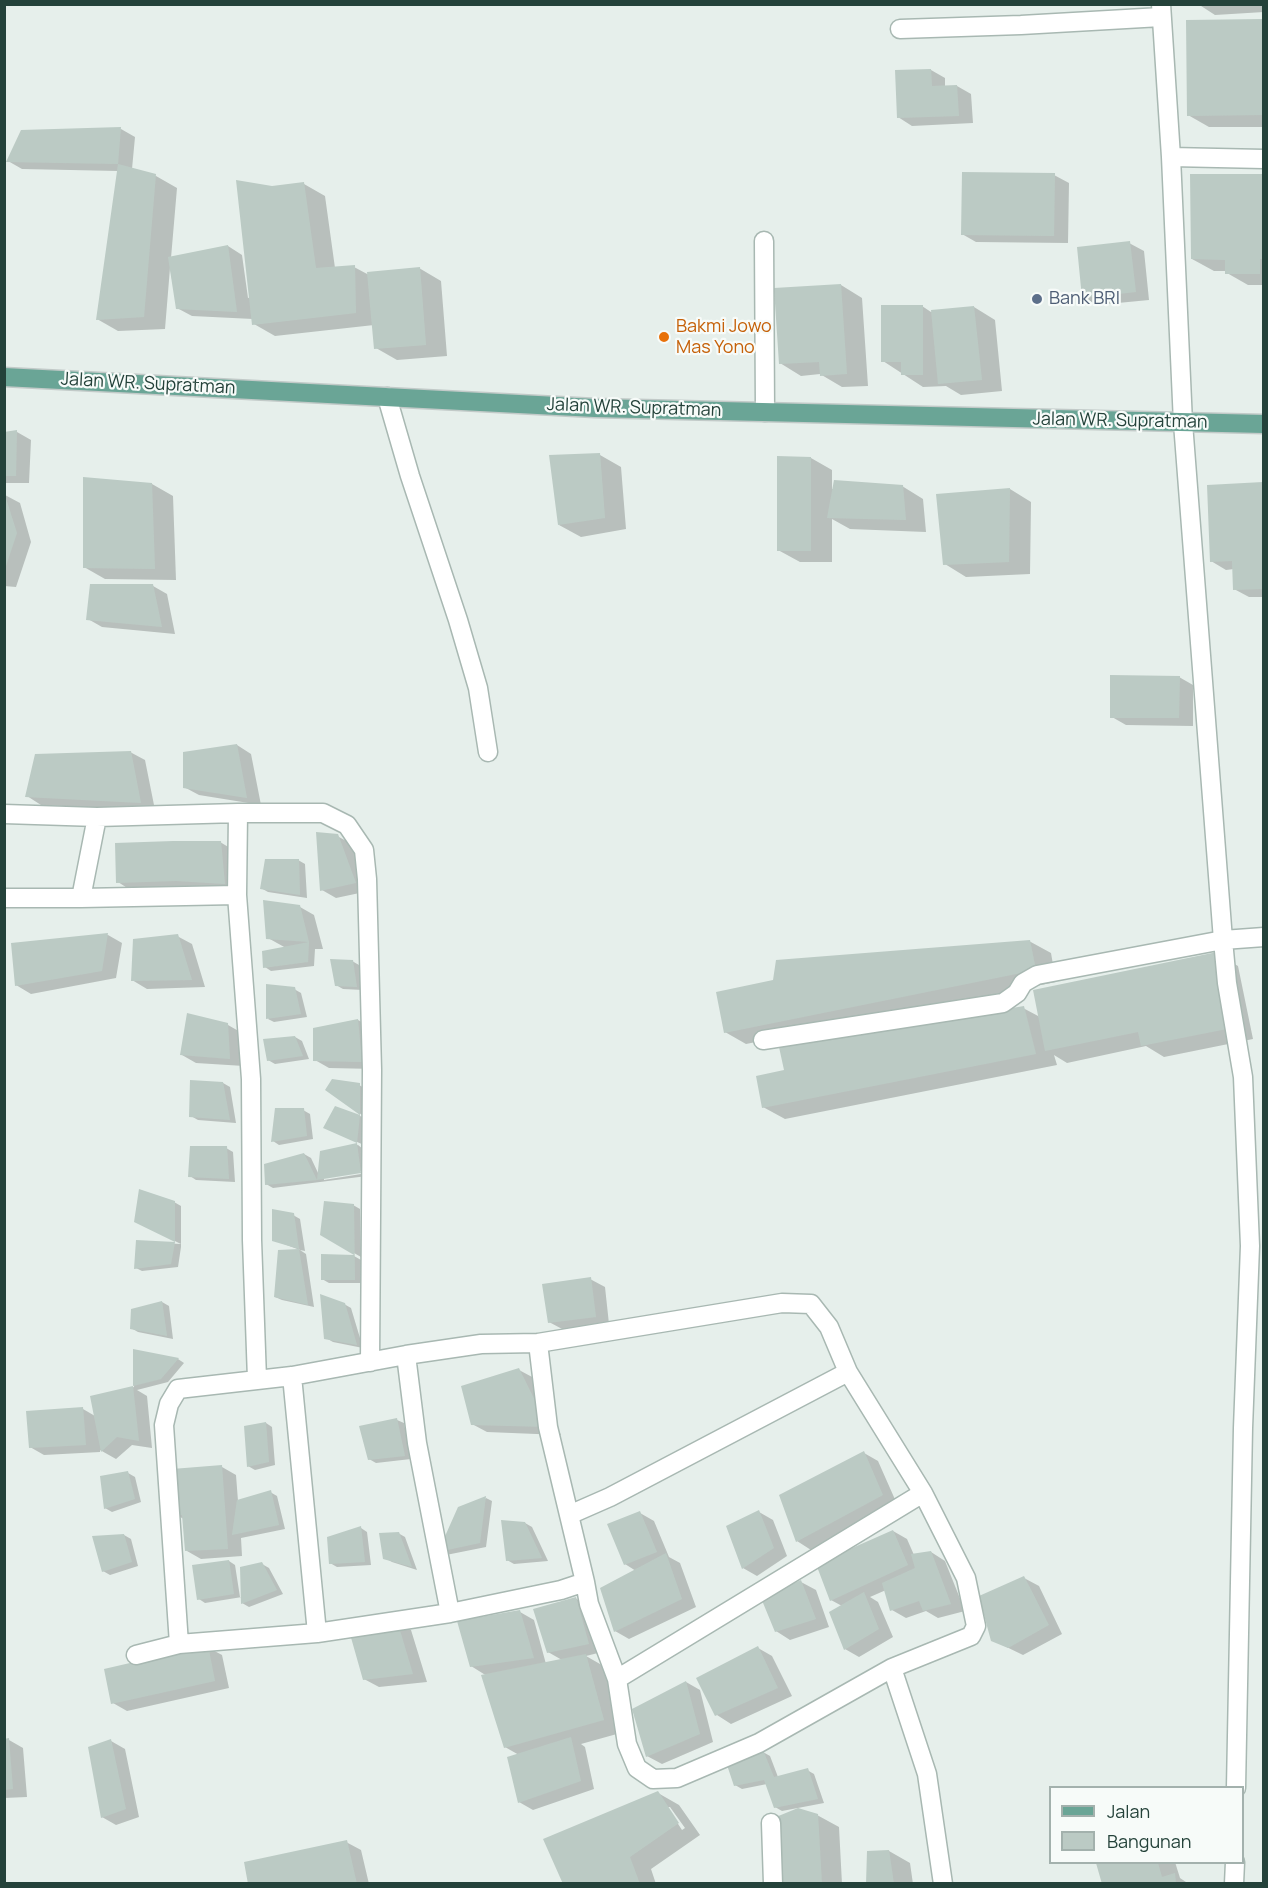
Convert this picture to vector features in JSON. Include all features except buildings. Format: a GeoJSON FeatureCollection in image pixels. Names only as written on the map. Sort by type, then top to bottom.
{"type":"FeatureCollection","features":[{"type":"Feature","properties":{"kind":"main road","name":"Jalan WR. Supratman"},"geometry":{"type":"LineString","coordinates":[[4,377],[595,408],[1263,424]]}},
{"type":"Feature","properties":{"kind":"street"},"geometry":{"type":"LineString","coordinates":[[900,29],[1021,25],[1161,11],[1171,157],[1183,423],[1223,940],[1227,983],[1243,1077],[1250,1246],[1243,1428],[1236,1786]]}},
{"type":"Feature","properties":{"kind":"street"},"geometry":{"type":"LineString","coordinates":[[1171,157],[1263,159]]}},
{"type":"Feature","properties":{"kind":"street"},"geometry":{"type":"LineString","coordinates":[[764,241],[765,412]]}},
{"type":"Feature","properties":{"kind":"street"},"geometry":{"type":"LineString","coordinates":[[387,397],[478,688],[488,752]]}},
{"type":"Feature","properties":{"kind":"street"},"geometry":{"type":"LineString","coordinates":[[238,813],[237,895],[251,1080],[252,1240],[257,1378]]}},
{"type":"Feature","properties":{"kind":"street"},"geometry":{"type":"LineString","coordinates":[[4,814],[97,817],[323,813],[347,825],[364,850],[367,879],[372,1070],[370,1362]]}},
{"type":"Feature","properties":{"kind":"street"},"geometry":{"type":"LineString","coordinates":[[81,898],[97,817]]}},
{"type":"Feature","properties":{"kind":"street"},"geometry":{"type":"LineString","coordinates":[[4,898],[237,895]]}},
{"type":"Feature","properties":{"kind":"street"},"geometry":{"type":"LineString","coordinates":[[763,1040],[1003,1003],[1017,993],[1023,983],[1037,975],[1223,940],[1263,937]]}},
{"type":"Feature","properties":{"kind":"street"},"geometry":{"type":"LineString","coordinates":[[179,1644],[164,1425],[169,1404],[178,1389],[257,1378],[292,1376],[481,1344],[538,1343],[782,1303],[811,1304],[829,1327],[848,1372],[923,1493],[966,1578],[976,1626],[971,1636],[892,1668],[759,1743],[677,1778],[653,1779],[637,1768],[627,1744],[617,1679],[589,1604],[548,1427],[538,1343]]}},
{"type":"Feature","properties":{"kind":"street"},"geometry":{"type":"LineString","coordinates":[[406,1355],[417,1443],[450,1613]]}},
{"type":"Feature","properties":{"kind":"street"},"geometry":{"type":"LineString","coordinates":[[569,1515],[610,1497],[848,1372]]}},
{"type":"Feature","properties":{"kind":"street"},"geometry":{"type":"LineString","coordinates":[[292,1376],[317,1633]]}},
{"type":"Feature","properties":{"kind":"street"},"geometry":{"type":"LineString","coordinates":[[617,1679],[923,1493]]}},
{"type":"Feature","properties":{"kind":"street"},"geometry":{"type":"LineString","coordinates":[[136,1655],[179,1644],[317,1633],[450,1613],[561,1590],[585,1582]]}},
{"type":"Feature","properties":{"kind":"street"},"geometry":{"type":"LineString","coordinates":[[892,1668],[927,1774],[943,1884]]}},
{"type":"Feature","properties":{"kind":"street"},"geometry":{"type":"LineString","coordinates":[[771,1823],[773,1884]]}},
{"type":"Feature","properties":{"kind":"street"},"geometry":{"type":"LineString","coordinates":[[1234,1884],[1235,1864]]}},
{"type":"Feature","properties":{"kind":"place","name":"Bank BRI"},"geometry":{"type":"Point","coordinates":[1037,299]}},
{"type":"Feature","properties":{"kind":"place","name":"Bakmi Jowo Mas Yono"},"geometry":{"type":"Point","coordinates":[664,337]}}]}
